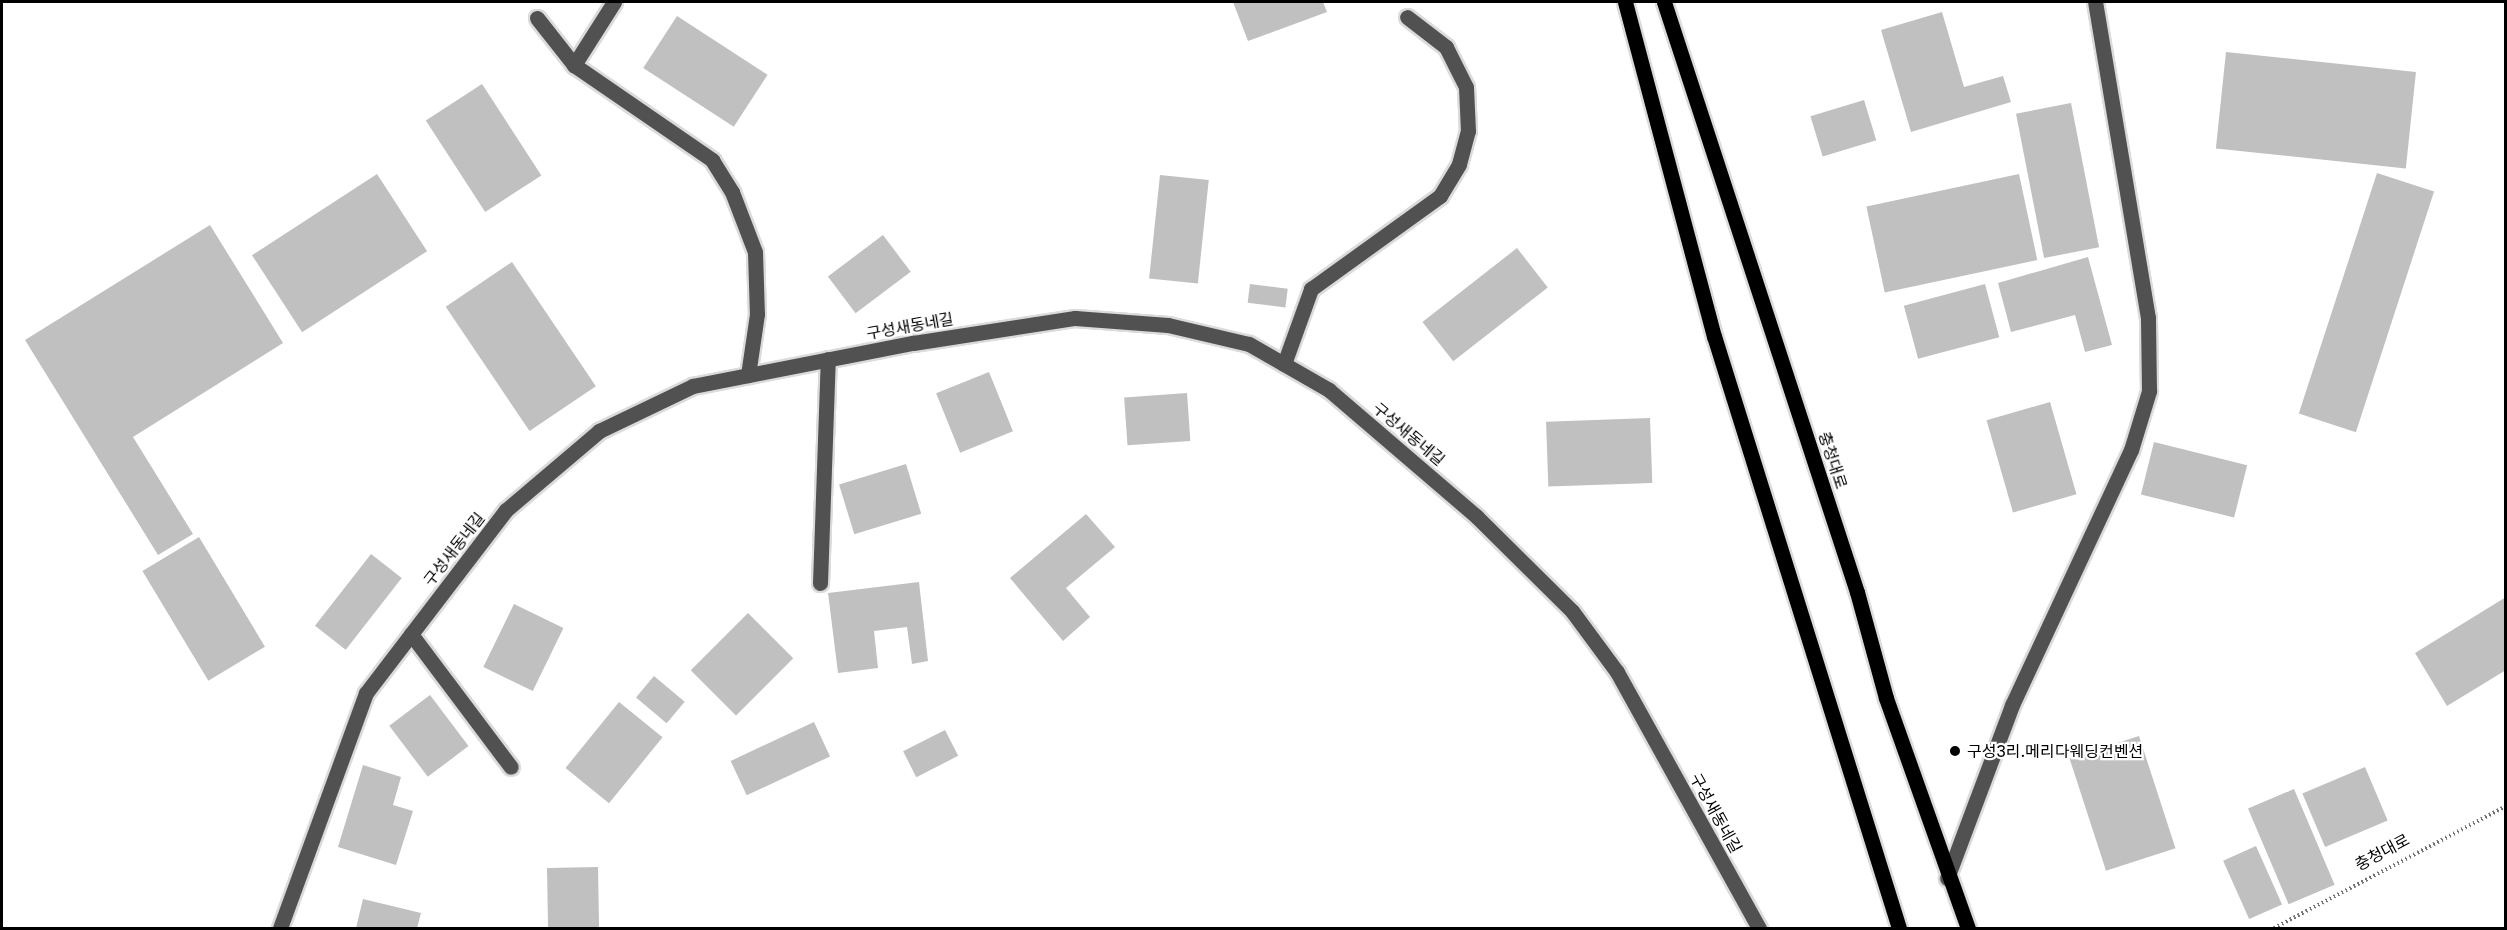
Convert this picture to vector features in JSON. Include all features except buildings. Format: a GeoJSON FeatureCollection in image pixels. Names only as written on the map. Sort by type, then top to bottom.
{"type":"FeatureCollection","features":[{"type":"Feature","properties":{"kind":"main road"},"geometry":{"type":"LineString","coordinates":[[1625,2],[1714,336],[1899,928]]}},
{"type":"Feature","properties":{"kind":"main road","name":"충청대로"},"geometry":{"type":"LineString","coordinates":[[1664,2],[1947,878],[1968,928]]}},
{"type":"Feature","properties":{"kind":"street"},"geometry":{"type":"LineString","coordinates":[[574,65],[614,2]]}},
{"type":"Feature","properties":{"kind":"street"},"geometry":{"type":"LineString","coordinates":[[1947,878],[2012,705],[2131,450],[2149,391],[2148,318],[2095,2]]}},
{"type":"Feature","properties":{"kind":"street"},"geometry":{"type":"LineString","coordinates":[[1284,364],[1311,289],[1440,196],[1460,164],[1468,131],[1466,87],[1446,47],[1407,17]]}},
{"type":"Feature","properties":{"kind":"street"},"geometry":{"type":"LineString","coordinates":[[537,18],[574,65],[712,160],[732,192],[755,252],[757,314],[748,375]]}},
{"type":"Feature","properties":{"kind":"street","name":"구성새동네길"},"geometry":{"type":"LineString","coordinates":[[280,928],[366,693],[506,510],[599,431],[693,386],[828,359],[1075,318],[1168,325],[1249,344],[1329,390],[1468,508],[1572,611],[1617,672],[1760,928]]}},
{"type":"Feature","properties":{"kind":"street"},"geometry":{"type":"LineString","coordinates":[[820,583],[828,359]]}},
{"type":"Feature","properties":{"kind":"street"},"geometry":{"type":"LineString","coordinates":[[411,634],[511,767]]}},
{"type":"Feature","properties":{"kind":"path","name":"충청대로"},"geometry":{"type":"LineString","coordinates":[[2274,928],[2505,806]]}},
{"type":"Feature","properties":{"kind":"place","name":"구성3리.메리다웨딩컨벤션"},"geometry":{"type":"Point","coordinates":[1955,751]}}]}
